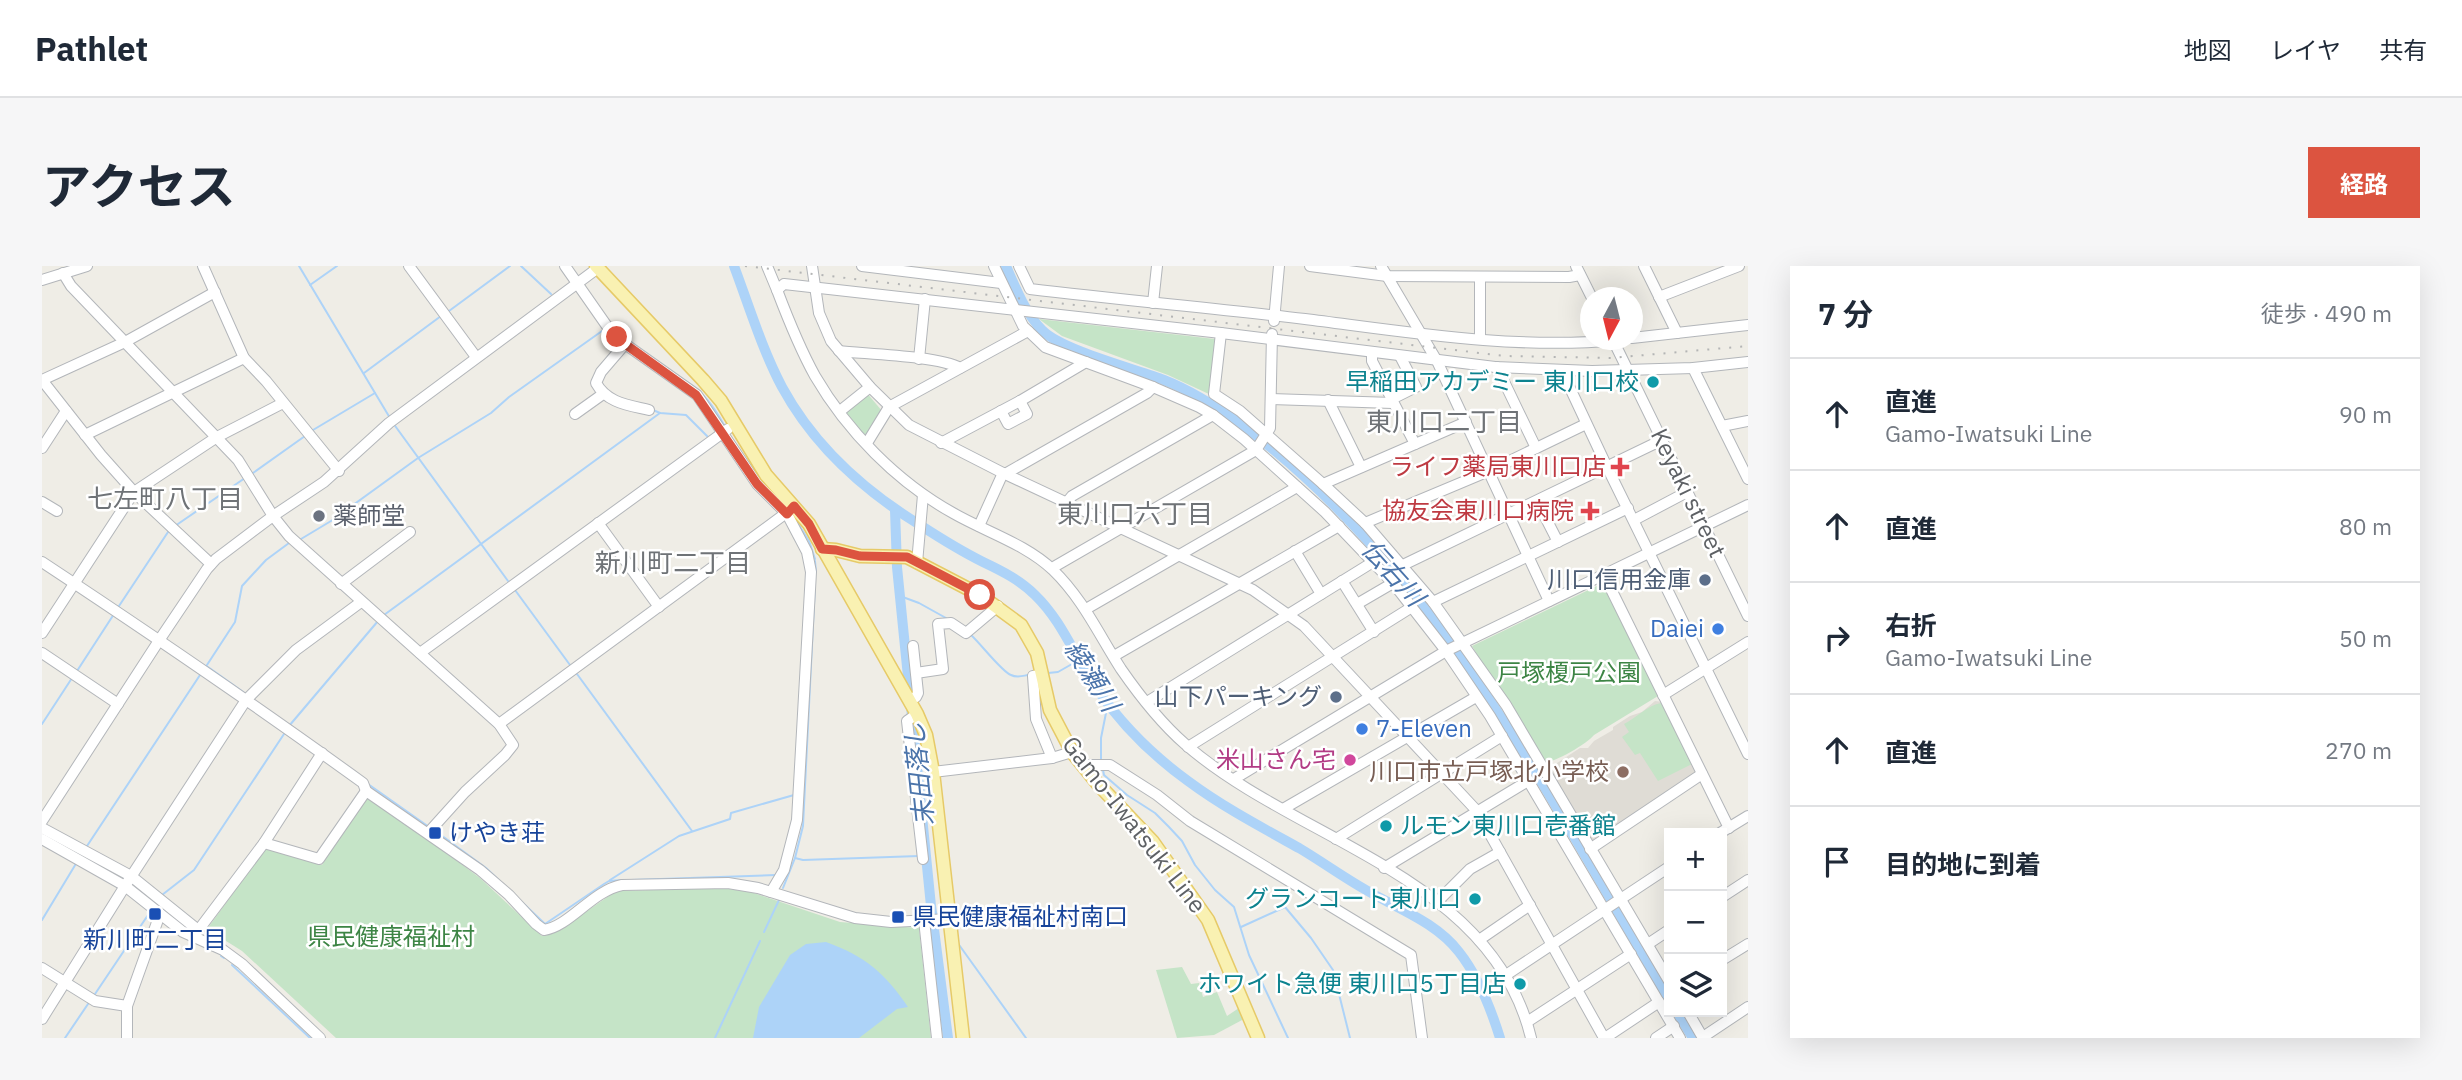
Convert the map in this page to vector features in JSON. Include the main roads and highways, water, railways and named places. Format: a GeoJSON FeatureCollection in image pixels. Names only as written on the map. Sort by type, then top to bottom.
{"type":"FeatureCollection","features":[{"type":"Feature","properties":{"kind":"main road"},"geometry":{"type":"LineString","coordinates":[[597,267],[720,401],[790,510],[809,524],[917,714],[926,735],[933,772],[964,1038]]}},
{"type":"Feature","properties":{"kind":"main road","name":"Gamo-Iwatsuki Line"},"geometry":{"type":"LineString","coordinates":[[822,549],[860,556],[894,556],[917,563],[998,606],[1021,625],[1037,653],[1040,676],[1050,710],[1072,752],[1153,842],[1208,920],[1258,1038]]}},
{"type":"Feature","properties":{"kind":"water"},"geometry":{"type":"Polygon","coordinates":[[[826,942],[852,953],[873,967],[891,984],[908,1007],[897,1009],[859,1038],[753,1038],[759,1007],[790,955],[806,944],[826,942]]]}},
{"type":"Feature","properties":{"kind":"waterway"},"geometry":{"type":"LineString","coordinates":[[299,266],[390,418]]}},
{"type":"Feature","properties":{"kind":"waterway"},"geometry":{"type":"LineString","coordinates":[[310,285],[337,266]]}},
{"type":"Feature","properties":{"kind":"waterway"},"geometry":{"type":"LineString","coordinates":[[449,311],[510,266]]}},
{"type":"Feature","properties":{"kind":"waterway"},"geometry":{"type":"LineString","coordinates":[[521,266],[551,294]]}},
{"type":"Feature","properties":{"kind":"waterway","name":"綾瀬川"},"geometry":{"type":"LineString","coordinates":[[734,266],[762,343],[782,387],[809,429],[842,465],[899,511],[1029,590],[1061,628],[1089,677],[1117,715],[1138,739],[1175,771],[1228,808],[1439,932],[1459,952],[1472,971],[1500,1038]]}},
{"type":"Feature","properties":{"kind":"waterway","name":"伝右川"},"geometry":{"type":"LineString","coordinates":[[1006,266],[1021,300],[1042,330],[1081,352],[1174,384],[1223,412],[1311,483],[1374,547],[1431,617],[1483,690],[1532,766],[1664,990]]}},
{"type":"Feature","properties":{"kind":"waterway"},"geometry":{"type":"LineString","coordinates":[[364,373],[441,316]]}},
{"type":"Feature","properties":{"kind":"waterway"},"geometry":{"type":"LineString","coordinates":[[301,539],[331,521],[418,458],[491,413],[509,397],[602,331]]}},
{"type":"Feature","properties":{"kind":"waterway"},"geometry":{"type":"LineString","coordinates":[[687,382],[708,401],[724,425]]}},
{"type":"Feature","properties":{"kind":"waterway"},"geometry":{"type":"LineString","coordinates":[[313,430],[375,393]]}},
{"type":"Feature","properties":{"kind":"waterway"},"geometry":{"type":"LineString","coordinates":[[653,410],[686,415],[708,437]]}},
{"type":"Feature","properties":{"kind":"waterway"},"geometry":{"type":"LineString","coordinates":[[384,615],[660,413]]}},
{"type":"Feature","properties":{"kind":"waterway"},"geometry":{"type":"LineString","coordinates":[[393,423],[508,581]]}},
{"type":"Feature","properties":{"kind":"waterway"},"geometry":{"type":"LineString","coordinates":[[253,473],[305,436]]}},
{"type":"Feature","properties":{"kind":"waterway"},"geometry":{"type":"LineString","coordinates":[[175,526],[245,478]]}},
{"type":"Feature","properties":{"kind":"waterway","name":"末田落し"},"geometry":{"type":"LineString","coordinates":[[895,510],[897,567],[931,906],[948,1038]]}},
{"type":"Feature","properties":{"kind":"waterway"},"geometry":{"type":"LineString","coordinates":[[797,522],[809,541],[815,559]]}},
{"type":"Feature","properties":{"kind":"waterway"},"geometry":{"type":"LineString","coordinates":[[117,609],[170,529]]}},
{"type":"Feature","properties":{"kind":"waterway"},"geometry":{"type":"LineString","coordinates":[[205,668],[235,622],[242,586],[266,560],[289,543]]}},
{"type":"Feature","properties":{"kind":"waterway"},"geometry":{"type":"LineString","coordinates":[[815,561],[816,572]]}},
{"type":"Feature","properties":{"kind":"waterway"},"geometry":{"type":"LineString","coordinates":[[783,888],[795,858],[803,826],[815,585]]}},
{"type":"Feature","properties":{"kind":"waterway"},"geometry":{"type":"LineString","coordinates":[[515,590],[570,665]]}},
{"type":"Feature","properties":{"kind":"waterway"},"geometry":{"type":"LineString","coordinates":[[900,596],[946,618]]}},
{"type":"Feature","properties":{"kind":"waterway"},"geometry":{"type":"LineString","coordinates":[[77,671],[114,614]]}},
{"type":"Feature","properties":{"kind":"waterway"},"geometry":{"type":"LineString","coordinates":[[289,726],[378,621]]}},
{"type":"Feature","properties":{"kind":"waterway"},"geometry":{"type":"LineString","coordinates":[[971,635],[1007,673],[1015,676],[1028,675]]}},
{"type":"Feature","properties":{"kind":"waterway"},"geometry":{"type":"LineString","coordinates":[[1048,673],[1058,672],[1079,660]]}},
{"type":"Feature","properties":{"kind":"waterway"},"geometry":{"type":"LineString","coordinates":[[208,667],[246,694]]}},
{"type":"Feature","properties":{"kind":"waterway"},"geometry":{"type":"LineString","coordinates":[[87,846],[202,672]]}},
{"type":"Feature","properties":{"kind":"waterway"},"geometry":{"type":"LineString","coordinates":[[577,674],[692,831]]}},
{"type":"Feature","properties":{"kind":"waterway"},"geometry":{"type":"LineString","coordinates":[[42,724],[72,678]]}},
{"type":"Feature","properties":{"kind":"waterway"},"geometry":{"type":"LineString","coordinates":[[1101,761],[1101,738],[1108,703]]}},
{"type":"Feature","properties":{"kind":"waterway"},"geometry":{"type":"LineString","coordinates":[[162,895],[194,870],[284,734]]}},
{"type":"Feature","properties":{"kind":"waterway"},"geometry":{"type":"LineString","coordinates":[[1103,770],[1104,775],[1127,795],[1155,813],[1169,827],[1182,841],[1195,865],[1215,890],[1234,907],[1249,955],[1288,1038]]}},
{"type":"Feature","properties":{"kind":"waterway"},"geometry":{"type":"LineString","coordinates":[[368,784],[429,827]]}},
{"type":"Feature","properties":{"kind":"waterway"},"geometry":{"type":"LineString","coordinates":[[610,880],[679,836],[730,819],[731,813],[794,795]]}},
{"type":"Feature","properties":{"kind":"waterway"},"geometry":{"type":"LineString","coordinates":[[434,830],[486,868],[545,924],[609,881],[622,880]]}},
{"type":"Feature","properties":{"kind":"waterway"},"geometry":{"type":"LineString","coordinates":[[795,858],[803,860],[919,856]]}},
{"type":"Feature","properties":{"kind":"waterway"},"geometry":{"type":"LineString","coordinates":[[42,920],[77,862]]}},
{"type":"Feature","properties":{"kind":"waterway"},"geometry":{"type":"LineString","coordinates":[[108,869],[125,878]]}},
{"type":"Feature","properties":{"kind":"waterway"},"geometry":{"type":"LineString","coordinates":[[631,880],[776,875]]}},
{"type":"Feature","properties":{"kind":"waterway"},"geometry":{"type":"LineString","coordinates":[[764,932],[779,900]]}},
{"type":"Feature","properties":{"kind":"waterway","name":"末田落し"},"geometry":{"type":"LineString","coordinates":[[931,906],[938,915]]}},
{"type":"Feature","properties":{"kind":"waterway"},"geometry":{"type":"LineString","coordinates":[[1241,927],[1285,907],[1333,970],[1350,1038]]}},
{"type":"Feature","properties":{"kind":"waterway"},"geometry":{"type":"LineString","coordinates":[[93,997],[150,912]]}},
{"type":"Feature","properties":{"kind":"waterway"},"geometry":{"type":"LineString","coordinates":[[715,1038],[760,941]]}},
{"type":"Feature","properties":{"kind":"waterway"},"geometry":{"type":"LineString","coordinates":[[957,942],[1026,1038]]}},
{"type":"Feature","properties":{"kind":"waterway"},"geometry":{"type":"LineString","coordinates":[[232,965],[310,1038]]}},
{"type":"Feature","properties":{"kind":"waterway"},"geometry":{"type":"LineString","coordinates":[[65,1038],[90,1001]]}},
{"type":"Feature","properties":{"kind":"waterway","name":"伝右川"},"geometry":{"type":"LineString","coordinates":[[1680,1017],[1693,1038]]}},
{"type":"Feature","properties":{"kind":"railway"},"geometry":{"type":"LineString","coordinates":[[745,266],[1505,356],[1611,358],[1748,346]]}},
{"type":"Feature","properties":{"kind":"place","name":"早稲田アカデミー 東川口校"},"geometry":{"type":"Point","coordinates":[1653,382]}},
{"type":"Feature","properties":{"kind":"place","name":"ライフ薬局東川口店"},"geometry":{"type":"Point","coordinates":[1620,467]}},
{"type":"Feature","properties":{"kind":"place","name":"協友会東川口病院"},"geometry":{"type":"Point","coordinates":[1590,511]}},
{"type":"Feature","properties":{"kind":"place","name":"薬師堂"},"geometry":{"type":"Point","coordinates":[319,516]}},
{"type":"Feature","properties":{"kind":"place","name":"川口信用金庫"},"geometry":{"type":"Point","coordinates":[1705,580]}},
{"type":"Feature","properties":{"kind":"place","name":"Daiei"},"geometry":{"type":"Point","coordinates":[1718,629]}},
{"type":"Feature","properties":{"kind":"place","name":"山下パーキング"},"geometry":{"type":"Point","coordinates":[1336,697]}},
{"type":"Feature","properties":{"kind":"place","name":"7-Eleven"},"geometry":{"type":"Point","coordinates":[1362,729]}},
{"type":"Feature","properties":{"kind":"place","name":"米山さん宅"},"geometry":{"type":"Point","coordinates":[1350,760]}},
{"type":"Feature","properties":{"kind":"place","name":"川口市立戸塚北小学校"},"geometry":{"type":"Point","coordinates":[1623,772]}},
{"type":"Feature","properties":{"kind":"place","name":"ルモン東川口壱番館"},"geometry":{"type":"Point","coordinates":[1386,826]}},
{"type":"Feature","properties":{"kind":"place","name":"けやき荘"},"geometry":{"type":"Point","coordinates":[435,833]}},
{"type":"Feature","properties":{"kind":"place","name":"グランコート東川口"},"geometry":{"type":"Point","coordinates":[1475,899]}},
{"type":"Feature","properties":{"kind":"place","name":"新川町二丁目"},"geometry":{"type":"Point","coordinates":[155,914]}},
{"type":"Feature","properties":{"kind":"place","name":"県民健康福祉村南口"},"geometry":{"type":"Point","coordinates":[898,917]}},
{"type":"Feature","properties":{"kind":"place","name":"ホワイト急便 東川口5丁目店"},"geometry":{"type":"Point","coordinates":[1520,984]}},
{"type":"Feature","properties":{"kind":"district","name":"東川口二丁目"},"geometry":{"type":"Point","coordinates":[1444,422]}},
{"type":"Feature","properties":{"kind":"district","name":"七左町八丁目"},"geometry":{"type":"Point","coordinates":[165,499]}},
{"type":"Feature","properties":{"kind":"district","name":"東川口六丁目"},"geometry":{"type":"Point","coordinates":[1135,514]}},
{"type":"Feature","properties":{"kind":"district","name":"新川町二丁目"},"geometry":{"type":"Point","coordinates":[673,563]}},
{"type":"Feature","properties":{"kind":"park label","name":"戸塚榎戸公園"},"geometry":{"type":"Point","coordinates":[1569,673]}},
{"type":"Feature","properties":{"kind":"park label","name":"県民健康福祉村"},"geometry":{"type":"Point","coordinates":[391,937]}}]}
